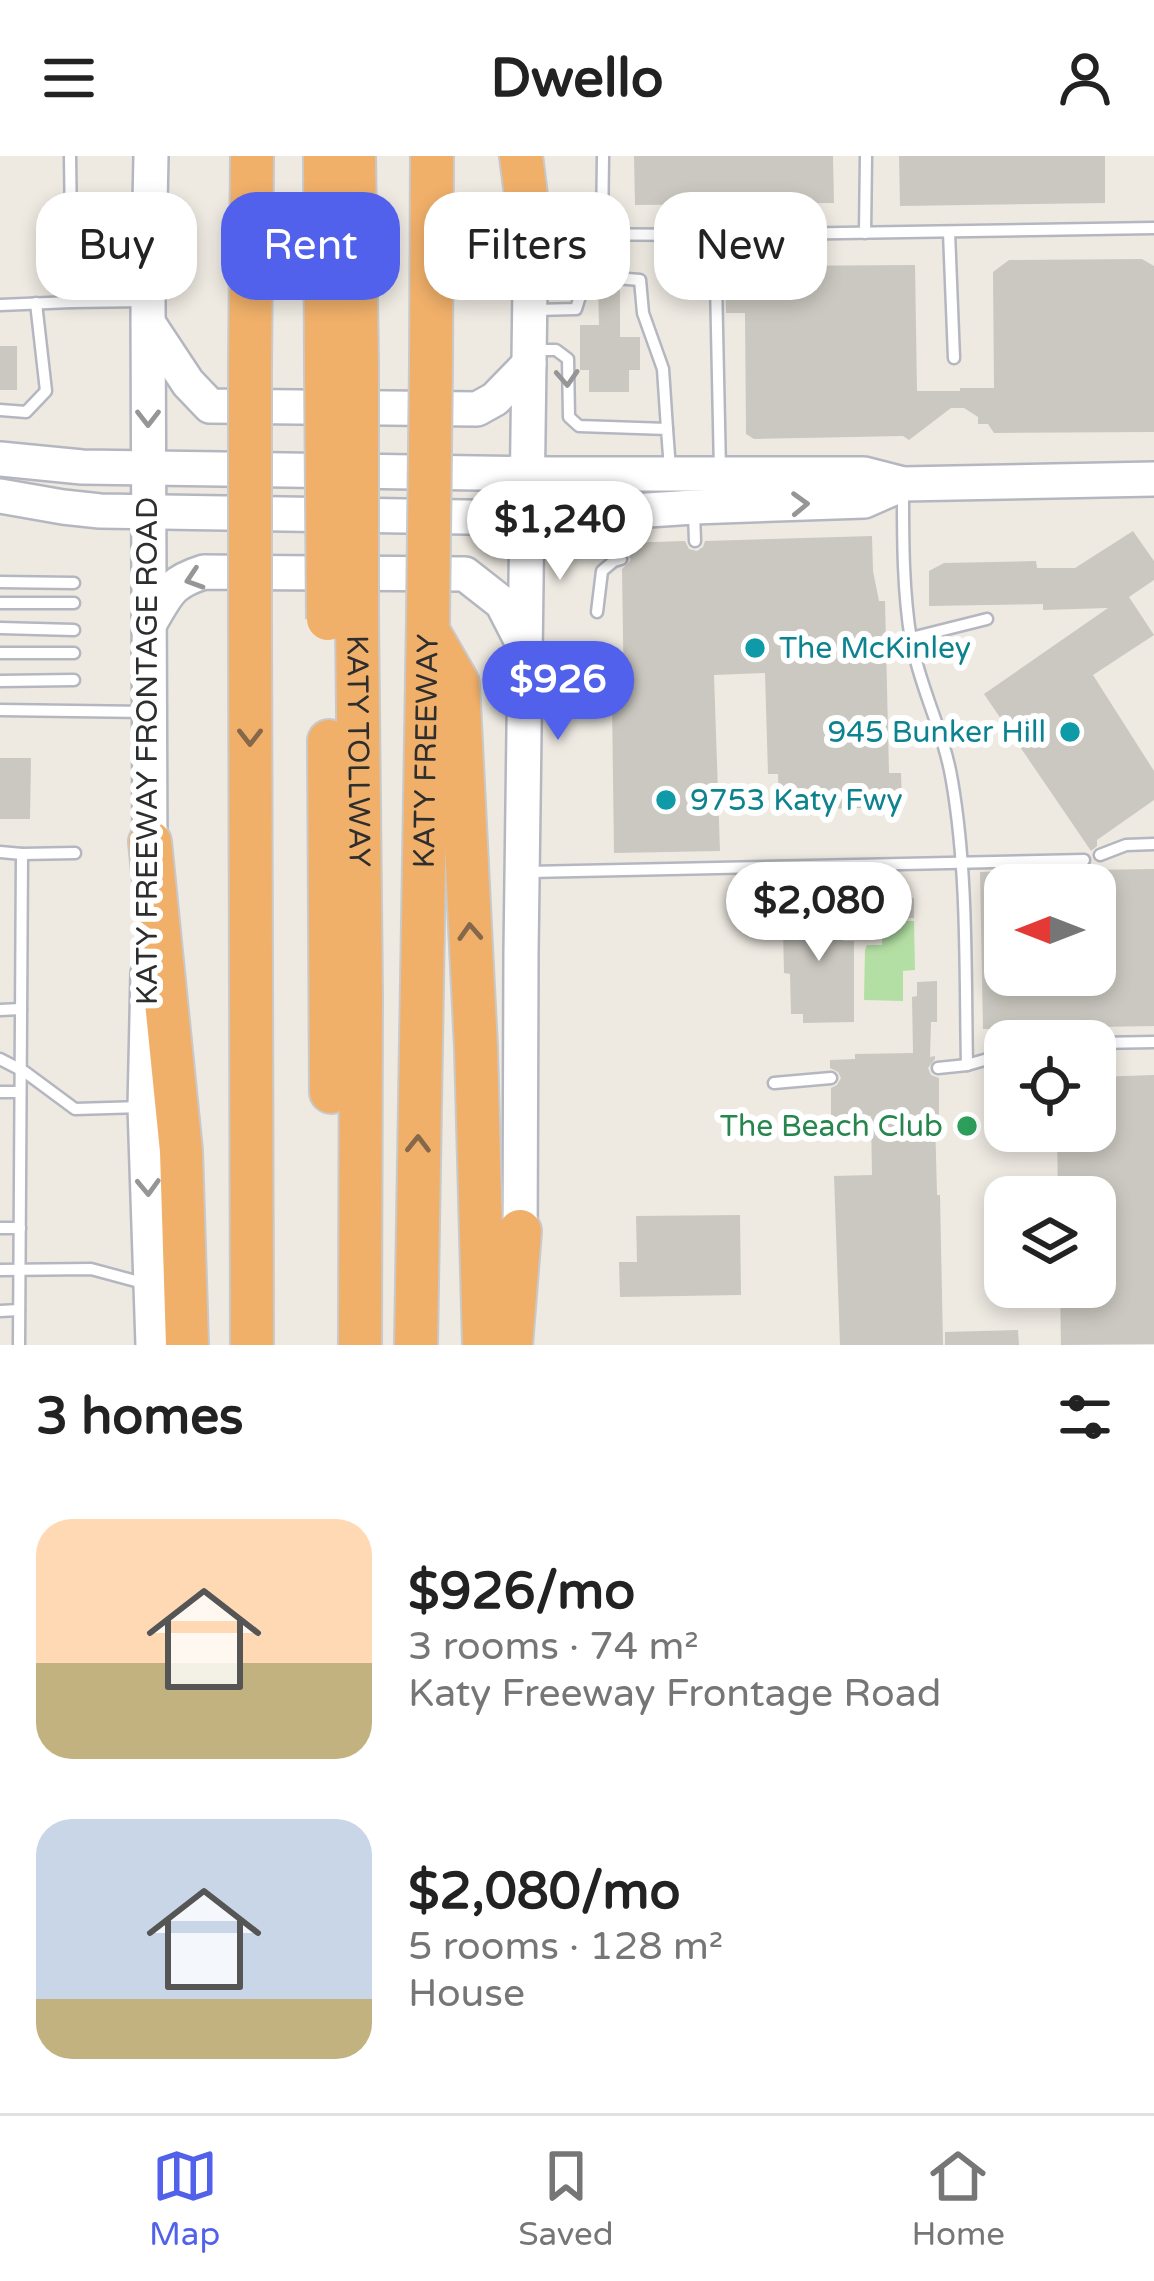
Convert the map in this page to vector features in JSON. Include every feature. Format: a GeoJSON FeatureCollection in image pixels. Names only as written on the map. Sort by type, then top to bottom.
{"type":"FeatureCollection","features":[{"type":"Feature","properties":{"kind":"highway"},"geometry":{"type":"LineString","coordinates":[[252,156],[251,1068],[257,1345]]}},
{"type":"Feature","properties":{"kind":"highway","name":"KATY TOLLWAY"},"geometry":{"type":"LineString","coordinates":[[325,156],[341,365],[343,619],[331,1345]]}},
{"type":"Feature","properties":{"kind":"highway","name":"KATY TOLLWAY"},"geometry":{"type":"LineString","coordinates":[[341,365],[354,156]]}},
{"type":"Feature","properties":{"kind":"highway","name":"KATY FREEWAY"},"geometry":{"type":"LineString","coordinates":[[416,1345],[432,156]]}},
{"type":"Feature","properties":{"kind":"highway"},"geometry":{"type":"LineString","coordinates":[[521,156],[525,192]]}},
{"type":"Feature","properties":{"kind":"highway","name":"KATY TOLLWAY"},"geometry":{"type":"LineString","coordinates":[[343,619],[361,997],[360,1345]]}},
{"type":"Feature","properties":{"kind":"highway"},"geometry":{"type":"LineString","coordinates":[[428,624],[458,683],[476,1048],[484,1345]]}},
{"type":"Feature","properties":{"kind":"highway"},"geometry":{"type":"LineString","coordinates":[[150,842],[181,1151],[187,1345]]}},
{"type":"Feature","properties":{"kind":"highway"},"geometry":{"type":"LineString","coordinates":[[235,1345],[251,1068]]}},
{"type":"Feature","properties":{"kind":"highway"},"geometry":{"type":"LineString","coordinates":[[393,1345],[417,1220]]}},
{"type":"Feature","properties":{"kind":"highway"},"geometry":{"type":"LineString","coordinates":[[511,1345],[520,1231]]}},
{"type":"Feature","properties":{"kind":"main road","name":"KATY FREEWAY FRONTAGE ROAD"},"geometry":{"type":"LineString","coordinates":[[151,156],[145,1106],[153,1345]]}},
{"type":"Feature","properties":{"kind":"main road"},"geometry":{"type":"LineString","coordinates":[[531,156],[531,192]]}},
{"type":"Feature","properties":{"kind":"main road"},"geometry":{"type":"LineString","coordinates":[[520,1345],[529,300]]}},
{"type":"Feature","properties":{"kind":"main road"},"geometry":{"type":"LineString","coordinates":[[148,313],[197,395],[210,406],[477,409],[495,399],[529,357]]}},
{"type":"Feature","properties":{"kind":"main road"},"geometry":{"type":"LineString","coordinates":[[0,459],[148,468],[864,474],[903,484],[1154,478]]}},
{"type":"Feature","properties":{"kind":"main road"},"geometry":{"type":"LineString","coordinates":[[0,496],[63,507],[148,512],[694,524],[863,501],[903,484]]}},
{"type":"Feature","properties":{"kind":"main road"},"geometry":{"type":"LineString","coordinates":[[148,625],[171,588],[204,572],[465,574],[502,603],[525,647]]}},
{"type":"Feature","properties":{"kind":"lane"},"geometry":{"type":"LineString","coordinates":[[70,156],[72,302]]}},
{"type":"Feature","properties":{"kind":"lane"},"geometry":{"type":"LineString","coordinates":[[603,156],[603,192]]}},
{"type":"Feature","properties":{"kind":"lane"},"geometry":{"type":"LineString","coordinates":[[865,233],[866,156]]}},
{"type":"Feature","properties":{"kind":"lane"},"geometry":{"type":"LineString","coordinates":[[827,234],[1154,229]]}},
{"type":"Feature","properties":{"kind":"lane"},"geometry":{"type":"LineString","coordinates":[[950,232],[954,358]]}},
{"type":"Feature","properties":{"kind":"lane"},"geometry":{"type":"LineString","coordinates":[[529,310],[576,309],[585,280],[640,280],[643,313],[663,369],[670,474]]}},
{"type":"Feature","properties":{"kind":"lane"},"geometry":{"type":"LineString","coordinates":[[717,300],[721,474]]}},
{"type":"Feature","properties":{"kind":"lane"},"geometry":{"type":"LineString","coordinates":[[0,305],[72,302],[148,313]]}},
{"type":"Feature","properties":{"kind":"lane"},"geometry":{"type":"LineString","coordinates":[[0,410],[26,412],[46,391],[36,303]]}},
{"type":"Feature","properties":{"kind":"lane"},"geometry":{"type":"LineString","coordinates":[[529,357],[556,350],[568,359],[569,417],[579,426],[668,429]]}},
{"type":"Feature","properties":{"kind":"lane"},"geometry":{"type":"LineString","coordinates":[[903,484],[911,638],[952,780],[961,863],[968,1065]]}},
{"type":"Feature","properties":{"kind":"lane"},"geometry":{"type":"LineString","coordinates":[[597,612],[602,571],[621,559]]}},
{"type":"Feature","properties":{"kind":"lane"},"geometry":{"type":"LineString","coordinates":[[0,582],[74,583]]}},
{"type":"Feature","properties":{"kind":"lane"},"geometry":{"type":"LineString","coordinates":[[0,602],[74,603]]}},
{"type":"Feature","properties":{"kind":"lane"},"geometry":{"type":"LineString","coordinates":[[911,638],[987,620]]}},
{"type":"Feature","properties":{"kind":"lane"},"geometry":{"type":"LineString","coordinates":[[0,628],[74,630]]}},
{"type":"Feature","properties":{"kind":"lane"},"geometry":{"type":"LineString","coordinates":[[0,653],[74,653]]}},
{"type":"Feature","properties":{"kind":"lane"},"geometry":{"type":"LineString","coordinates":[[0,681],[74,680]]}},
{"type":"Feature","properties":{"kind":"lane"},"geometry":{"type":"LineString","coordinates":[[0,710],[149,712]]}},
{"type":"Feature","properties":{"kind":"lane"},"geometry":{"type":"LineString","coordinates":[[1100,855],[1126,845],[1154,844]]}},
{"type":"Feature","properties":{"kind":"lane"},"geometry":{"type":"LineString","coordinates":[[0,852],[75,854]]}},
{"type":"Feature","properties":{"kind":"lane"},"geometry":{"type":"LineString","coordinates":[[19,1345],[22,854]]}},
{"type":"Feature","properties":{"kind":"lane"},"geometry":{"type":"LineString","coordinates":[[522,872],[1084,860]]}},
{"type":"Feature","properties":{"kind":"lane"},"geometry":{"type":"LineString","coordinates":[[0,1010],[21,1009]]}},
{"type":"Feature","properties":{"kind":"lane"},"geometry":{"type":"LineString","coordinates":[[1116,1043],[1154,1042]]}},
{"type":"Feature","properties":{"kind":"lane"},"geometry":{"type":"LineString","coordinates":[[0,1059],[75,1109],[145,1106]]}},
{"type":"Feature","properties":{"kind":"lane"},"geometry":{"type":"LineString","coordinates":[[938,1068],[984,1060]]}},
{"type":"Feature","properties":{"kind":"lane"},"geometry":{"type":"LineString","coordinates":[[774,1083],[830,1078]]}},
{"type":"Feature","properties":{"kind":"lane"},"geometry":{"type":"LineString","coordinates":[[0,1092],[20,1092]]}},
{"type":"Feature","properties":{"kind":"lane"},"geometry":{"type":"LineString","coordinates":[[0,1228],[20,1228]]}},
{"type":"Feature","properties":{"kind":"lane"},"geometry":{"type":"LineString","coordinates":[[0,1270],[91,1269],[152,1286]]}},
{"type":"Feature","properties":{"kind":"lane"},"geometry":{"type":"LineString","coordinates":[[0,1311],[19,1310]]}},
{"type":"Feature","properties":{"kind":"green space"},"geometry":{"type":"Polygon","coordinates":[[[882,921],[914,921],[915,970],[903,971],[903,1001],[864,1000],[865,950],[867,945],[882,945],[882,921]]]}},
{"type":"Feature","properties":{"kind":"building"},"geometry":{"type":"Polygon","coordinates":[[[634,156],[833,156],[834,203],[827,203],[827,192],[654,192],[654,205],[635,205],[634,156]]]}},
{"type":"Feature","properties":{"kind":"building"},"geometry":{"type":"Polygon","coordinates":[[[899,156],[1105,156],[1105,203],[900,206],[899,156]]]}},
{"type":"Feature","properties":{"kind":"building"},"geometry":{"type":"Polygon","coordinates":[[[1142,259],[1154,266],[1154,432],[994,433],[964,408],[951,408],[909,440],[903,436],[754,439],[746,434],[745,313],[726,313],[726,300],[827,300],[827,266],[915,265],[917,391],[994,388],[993,272],[1009,260],[1142,259]]]}},
{"type":"Feature","properties":{"kind":"building"},"geometry":{"type":"Polygon","coordinates":[[[598,300],[620,300],[620,337],[640,337],[640,370],[629,370],[629,392],[589,392],[589,370],[580,370],[580,325],[599,325],[598,300]]]}},
{"type":"Feature","properties":{"kind":"building"},"geometry":{"type":"Polygon","coordinates":[[[0,346],[17,346],[17,390],[0,390],[0,346]]]}},
{"type":"Feature","properties":{"kind":"building"},"geometry":{"type":"Polygon","coordinates":[[[1133,531],[1154,561],[1154,580],[1129,597],[1154,635],[1093,675],[1154,771],[1154,800],[1097,840],[1091,851],[984,694],[1108,608],[929,606],[929,571],[944,563],[1036,561],[1037,568],[1075,568],[1133,531]]]}},
{"type":"Feature","properties":{"kind":"building","name":"The McKinley"},"geometry":{"type":"Polygon","coordinates":[[[872,536],[879,601],[885,601],[889,773],[901,773],[902,807],[779,810],[778,774],[768,774],[765,673],[714,675],[720,851],[614,853],[612,703],[624,702],[622,569],[631,560],[621,543],[685,541],[697,551],[705,541],[872,536]]]}},
{"type":"Feature","properties":{"kind":"building"},"geometry":{"type":"Polygon","coordinates":[[[0,758],[31,758],[30,819],[0,819],[0,758]]]}},
{"type":"Feature","properties":{"kind":"building"},"geometry":{"type":"Polygon","coordinates":[[[1154,869],[1154,1026],[1116,1027],[1116,1020],[984,1020],[983,1029],[980,872],[984,872],[984,996],[1116,996],[1116,870],[1154,869]]]}},
{"type":"Feature","properties":{"kind":"building"},"geometry":{"type":"Polygon","coordinates":[[[914,898],[914,918],[883,918],[882,899],[914,898]]]}},
{"type":"Feature","properties":{"kind":"building"},"geometry":{"type":"Polygon","coordinates":[[[838,901],[838,931],[844,931],[843,941],[854,941],[854,1022],[803,1023],[803,1014],[791,1014],[790,974],[784,973],[788,902],[838,901]]]}},
{"type":"Feature","properties":{"kind":"building"},"geometry":{"type":"Polygon","coordinates":[[[937,981],[937,1022],[931,1022],[930,1057],[935,1059],[928,1068],[939,1078],[939,1117],[935,1117],[943,1345],[840,1345],[834,1176],[872,1175],[871,1116],[831,1117],[831,1088],[841,1078],[830,1068],[830,1060],[855,1059],[855,1054],[913,1053],[912,997],[917,996],[917,982],[937,981]]]}},
{"type":"Feature","properties":{"kind":"building"},"geometry":{"type":"Polygon","coordinates":[[[1154,1075],[1154,1344],[1061,1345],[1060,1308],[1116,1308],[1116,1176],[1058,1176],[1057,1152],[1116,1152],[1116,1076],[1154,1075]]]}},
{"type":"Feature","properties":{"kind":"building"},"geometry":{"type":"Polygon","coordinates":[[[740,1215],[741,1295],[620,1297],[619,1262],[637,1262],[636,1216],[740,1215]]]}},
{"type":"Feature","properties":{"kind":"building"},"geometry":{"type":"Polygon","coordinates":[[[1018,1330],[1019,1345],[945,1345],[945,1332],[1018,1330]]]}},
{"type":"Feature","properties":{"kind":"place","name":"The McKinley"},"geometry":{"type":"Point","coordinates":[755,648]}},
{"type":"Feature","properties":{"kind":"place","name":"945 Bunker Hill"},"geometry":{"type":"Point","coordinates":[1070,732]}},
{"type":"Feature","properties":{"kind":"place","name":"9753 Katy Fwy"},"geometry":{"type":"Point","coordinates":[666,800]}},
{"type":"Feature","properties":{"kind":"place","name":"The Beach Club"},"geometry":{"type":"Point","coordinates":[967,1126]}}]}
